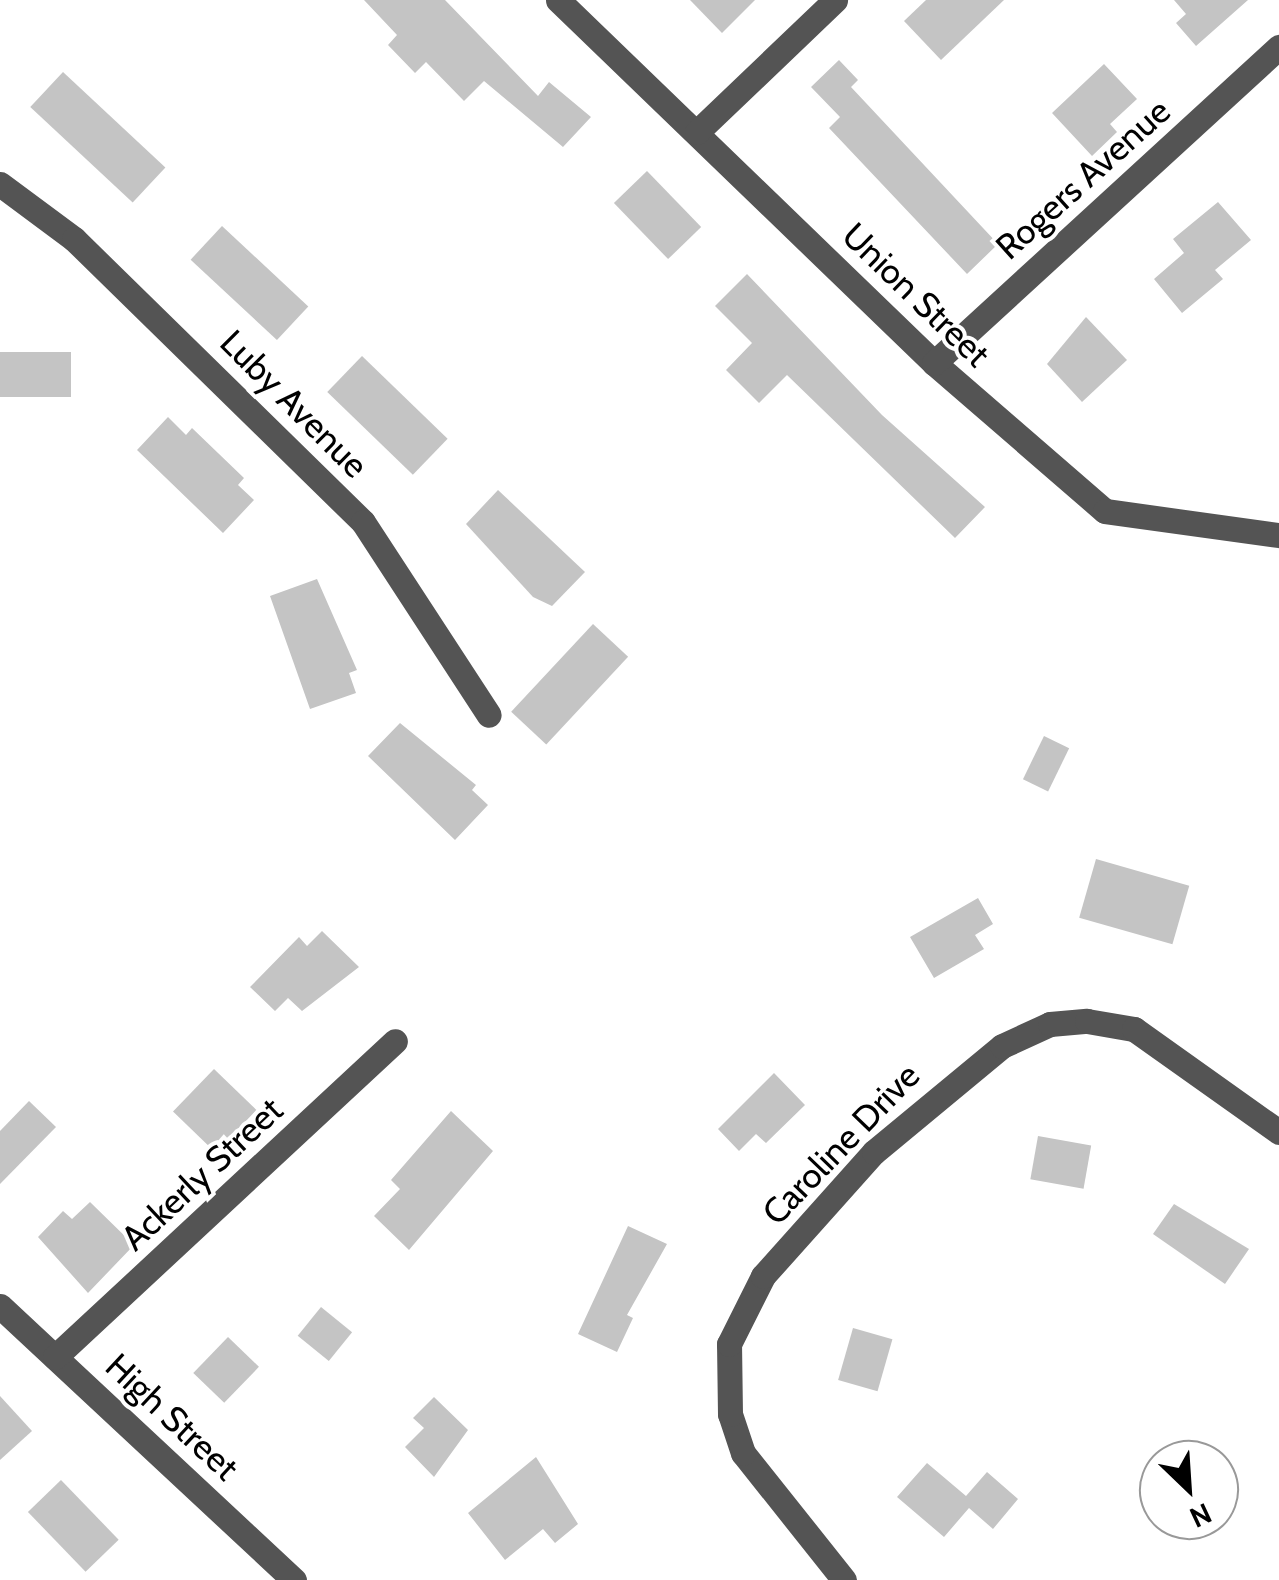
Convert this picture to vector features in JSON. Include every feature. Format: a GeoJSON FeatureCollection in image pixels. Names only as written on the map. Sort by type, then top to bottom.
{"type":"FeatureCollection","features":[{"type":"Feature","properties":{"kind":"street","name":"Union Street"},"geometry":{"type":"LineString","coordinates":[[558,0],[934,362],[1105,511],[1279,535]]}},
{"type":"Feature","properties":{"kind":"street"},"geometry":{"type":"LineString","coordinates":[[697,132],[835,0]]}},
{"type":"Feature","properties":{"kind":"street","name":"Rogers Avenue"},"geometry":{"type":"LineString","coordinates":[[934,362],[1279,46]]}},
{"type":"Feature","properties":{"kind":"street","name":"Luby Avenue"},"geometry":{"type":"LineString","coordinates":[[0,184],[74,239],[363,522],[490,715]]}},
{"type":"Feature","properties":{"kind":"street","name":"Caroline Drive"},"geometry":{"type":"LineString","coordinates":[[844,1580],[743,1453],[730,1414],[729,1344],[763,1276],[874,1152],[1002,1046],[1050,1024],[1087,1020],[1134,1028],[1279,1132]]}},
{"type":"Feature","properties":{"kind":"street","name":"Ackerly Street"},"geometry":{"type":"LineString","coordinates":[[55,1356],[395,1041]]}},
{"type":"Feature","properties":{"kind":"street","name":"High Street"},"geometry":{"type":"LineString","coordinates":[[0,1306],[294,1580]]}},
{"type":"Feature","properties":{"kind":"building"},"geometry":{"type":"Polygon","coordinates":[[[364,0],[445,0],[538,96],[549,82],[591,117],[563,147],[484,81],[464,101],[426,62],[415,73],[388,45],[397,35],[364,0]]]}},
{"type":"Feature","properties":{"kind":"building"},"geometry":{"type":"Polygon","coordinates":[[[690,0],[755,0],[722,33],[690,0]]]}},
{"type":"Feature","properties":{"kind":"building"},"geometry":{"type":"Polygon","coordinates":[[[926,0],[1004,0],[941,60],[904,21],[926,0]]]}},
{"type":"Feature","properties":{"kind":"building"},"geometry":{"type":"Polygon","coordinates":[[[1174,0],[1248,0],[1196,46],[1176,23],[1186,14],[1174,0]]]}},
{"type":"Feature","properties":{"kind":"building"},"geometry":{"type":"Polygon","coordinates":[[[839,60],[858,80],[851,87],[998,244],[967,274],[829,128],[840,117],[811,87],[839,60]]]}},
{"type":"Feature","properties":{"kind":"building"},"geometry":{"type":"Polygon","coordinates":[[[1104,64],[1137,99],[1110,124],[1117,132],[1092,156],[1052,113],[1104,64]]]}},
{"type":"Feature","properties":{"kind":"building"},"geometry":{"type":"Polygon","coordinates":[[[63,72],[165,167],[133,203],[30,107],[63,72]]]}},
{"type":"Feature","properties":{"kind":"building"},"geometry":{"type":"Polygon","coordinates":[[[647,171],[701,227],[668,259],[614,203],[647,171]]]}},
{"type":"Feature","properties":{"kind":"building"},"geometry":{"type":"Polygon","coordinates":[[[1218,202],[1251,240],[1215,270],[1223,279],[1182,313],[1154,279],[1184,253],[1173,239],[1218,202]]]}},
{"type":"Feature","properties":{"kind":"building"},"geometry":{"type":"Polygon","coordinates":[[[222,226],[308,306],[277,340],[191,260],[222,226]]]}},
{"type":"Feature","properties":{"kind":"building"},"geometry":{"type":"Polygon","coordinates":[[[747,274],[882,415],[985,507],[955,538],[787,375],[759,403],[726,370],[752,343],[715,306],[747,274]]]}},
{"type":"Feature","properties":{"kind":"building"},"geometry":{"type":"Polygon","coordinates":[[[1086,317],[1127,360],[1082,402],[1047,364],[1086,317]]]}},
{"type":"Feature","properties":{"kind":"building"},"geometry":{"type":"Polygon","coordinates":[[[0,352],[71,352],[71,397],[0,397],[0,352]]]}},
{"type":"Feature","properties":{"kind":"building"},"geometry":{"type":"Polygon","coordinates":[[[362,356],[448,439],[413,475],[327,392],[362,356]]]}},
{"type":"Feature","properties":{"kind":"building"},"geometry":{"type":"Polygon","coordinates":[[[168,417],[186,435],[192,428],[244,478],[238,485],[254,500],[223,533],[137,450],[168,417]]]}},
{"type":"Feature","properties":{"kind":"building"},"geometry":{"type":"Polygon","coordinates":[[[498,490],[585,572],[552,606],[533,597],[466,524],[498,490]]]}},
{"type":"Feature","properties":{"kind":"building"},"geometry":{"type":"Polygon","coordinates":[[[317,579],[357,670],[349,673],[356,693],[310,709],[270,596],[317,579]]]}},
{"type":"Feature","properties":{"kind":"building"},"geometry":{"type":"Polygon","coordinates":[[[593,624],[628,657],[546,744],[511,712],[593,624]]]}},
{"type":"Feature","properties":{"kind":"building"},"geometry":{"type":"Polygon","coordinates":[[[400,723],[476,785],[472,790],[488,805],[455,840],[368,756],[400,723]]]}},
{"type":"Feature","properties":{"kind":"building"},"geometry":{"type":"Polygon","coordinates":[[[1044,736],[1069,748],[1048,791],[1023,779],[1044,736]]]}},
{"type":"Feature","properties":{"kind":"building"},"geometry":{"type":"Polygon","coordinates":[[[1096,859],[1189,886],[1172,944],[1079,918],[1096,859]]]}},
{"type":"Feature","properties":{"kind":"building"},"geometry":{"type":"Polygon","coordinates":[[[978,898],[993,924],[975,935],[984,949],[934,978],[910,937],[978,898]]]}},
{"type":"Feature","properties":{"kind":"building"},"geometry":{"type":"Polygon","coordinates":[[[322,931],[359,967],[302,1011],[288,998],[275,1011],[250,987],[299,937],[307,946],[322,931]]]}},
{"type":"Feature","properties":{"kind":"building"},"geometry":{"type":"Polygon","coordinates":[[[214,1069],[256,1110],[215,1152],[173,1111],[214,1069]]]}},
{"type":"Feature","properties":{"kind":"building"},"geometry":{"type":"Polygon","coordinates":[[[774,1073],[805,1105],[766,1143],[756,1134],[739,1151],[718,1129],[774,1073]]]}},
{"type":"Feature","properties":{"kind":"building"},"geometry":{"type":"Polygon","coordinates":[[[29,1101],[56,1127],[0,1184],[0,1131],[29,1101]]]}},
{"type":"Feature","properties":{"kind":"building"},"geometry":{"type":"Polygon","coordinates":[[[451,1111],[493,1151],[409,1250],[374,1216],[400,1189],[391,1180],[451,1111]]]}},
{"type":"Feature","properties":{"kind":"building"},"geometry":{"type":"Polygon","coordinates":[[[1038,1136],[1091,1145],[1084,1189],[1030,1179],[1038,1136]]]}},
{"type":"Feature","properties":{"kind":"building"},"geometry":{"type":"Polygon","coordinates":[[[90,1202],[134,1245],[88,1293],[38,1237],[63,1211],[72,1219],[90,1202]]]}},
{"type":"Feature","properties":{"kind":"building"},"geometry":{"type":"Polygon","coordinates":[[[1174,1204],[1249,1249],[1225,1284],[1153,1234],[1174,1204]]]}},
{"type":"Feature","properties":{"kind":"building"},"geometry":{"type":"Polygon","coordinates":[[[628,1226],[667,1244],[627,1315],[633,1318],[617,1352],[578,1334],[628,1226]]]}},
{"type":"Feature","properties":{"kind":"building"},"geometry":{"type":"Polygon","coordinates":[[[321,1307],[352,1332],[329,1361],[298,1336],[321,1307]]]}},
{"type":"Feature","properties":{"kind":"building"},"geometry":{"type":"Polygon","coordinates":[[[853,1328],[892,1339],[878,1391],[838,1380],[853,1328]]]}},
{"type":"Feature","properties":{"kind":"building"},"geometry":{"type":"Polygon","coordinates":[[[228,1337],[259,1367],[224,1403],[193,1373],[228,1337]]]}},
{"type":"Feature","properties":{"kind":"building"},"geometry":{"type":"Polygon","coordinates":[[[0,1396],[32,1431],[0,1460],[0,1396]]]}},
{"type":"Feature","properties":{"kind":"building"},"geometry":{"type":"Polygon","coordinates":[[[434,1397],[468,1430],[434,1477],[405,1447],[424,1428],[413,1418],[434,1397]]]}},
{"type":"Feature","properties":{"kind":"building"},"geometry":{"type":"Polygon","coordinates":[[[536,1457],[578,1524],[555,1543],[543,1529],[505,1560],[468,1513],[536,1457]]]}},
{"type":"Feature","properties":{"kind":"building"},"geometry":{"type":"Polygon","coordinates":[[[927,1463],[966,1496],[987,1472],[1018,1499],[993,1529],[969,1508],[944,1537],[897,1497],[927,1463]]]}},
{"type":"Feature","properties":{"kind":"building"},"geometry":{"type":"Polygon","coordinates":[[[61,1480],[119,1540],[86,1572],[28,1512],[61,1480]]]}}]}
